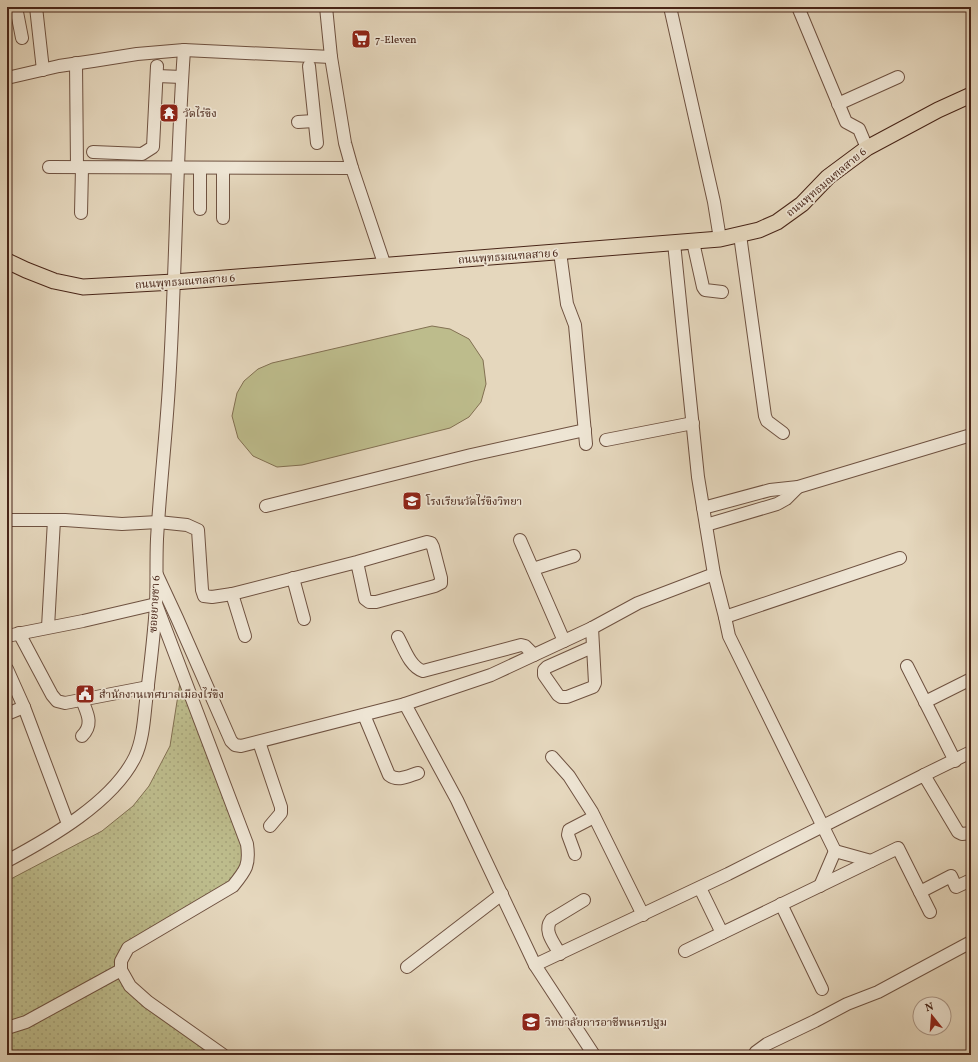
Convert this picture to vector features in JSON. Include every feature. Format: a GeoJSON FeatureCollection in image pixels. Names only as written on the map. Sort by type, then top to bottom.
{"type":"FeatureCollection","features":[{"type":"Feature","properties":{"kind":"main road","name":"ถนนพุทธมณฑลสาย 6"},"geometry":{"type":"LineString","coordinates":[[7,261],[54,281],[83,287],[174,282],[720,239],[759,230],[777,222],[802,204],[828,177],[867,148],[971,95]]}},
{"type":"Feature","properties":{"kind":"street"},"geometry":{"type":"LineString","coordinates":[[16,7],[22,38]]}},
{"type":"Feature","properties":{"kind":"street"},"geometry":{"type":"LineString","coordinates":[[36,7],[43,70]]}},
{"type":"Feature","properties":{"kind":"street"},"geometry":{"type":"LineString","coordinates":[[326,7],[331,57],[341,121],[352,168],[385,266]]}},
{"type":"Feature","properties":{"kind":"street"},"geometry":{"type":"LineString","coordinates":[[670,7],[714,202],[720,239]]}},
{"type":"Feature","properties":{"kind":"street"},"geometry":{"type":"LineString","coordinates":[[798,7],[846,122],[859,128],[867,148]]}},
{"type":"Feature","properties":{"kind":"street"},"geometry":{"type":"LineString","coordinates":[[7,78],[76,63],[137,54],[184,50],[331,57]]}},
{"type":"Feature","properties":{"kind":"street","name":"ซอยยายชา 6"},"geometry":{"type":"LineString","coordinates":[[7,861],[48,838],[99,802],[113,789],[136,756],[142,734],[156,604],[155,572],[169,385],[184,50]]}},
{"type":"Feature","properties":{"kind":"street"},"geometry":{"type":"LineString","coordinates":[[76,63],[81,213]]}},
{"type":"Feature","properties":{"kind":"street"},"geometry":{"type":"LineString","coordinates":[[309,66],[317,143]]}},
{"type":"Feature","properties":{"kind":"street"},"geometry":{"type":"LineString","coordinates":[[93,152],[142,154],[153,147],[157,71],[182,77]]}},
{"type":"Feature","properties":{"kind":"street"},"geometry":{"type":"LineString","coordinates":[[838,104],[898,77]]}},
{"type":"Feature","properties":{"kind":"street"},"geometry":{"type":"LineString","coordinates":[[298,122],[314,120]]}},
{"type":"Feature","properties":{"kind":"street"},"geometry":{"type":"LineString","coordinates":[[49,167],[352,168]]}},
{"type":"Feature","properties":{"kind":"street"},"geometry":{"type":"LineString","coordinates":[[200,168],[200,209]]}},
{"type":"Feature","properties":{"kind":"street"},"geometry":{"type":"LineString","coordinates":[[223,168],[223,218]]}},
{"type":"Feature","properties":{"kind":"street"},"geometry":{"type":"LineString","coordinates":[[740,235],[764,416],[767,421],[783,432]]}},
{"type":"Feature","properties":{"kind":"street"},"geometry":{"type":"LineString","coordinates":[[693,242],[702,287],[705,290],[722,292]]}},
{"type":"Feature","properties":{"kind":"street"},"geometry":{"type":"LineString","coordinates":[[674,243],[698,478],[714,574],[729,636],[737,655],[836,851],[871,861]]}},
{"type":"Feature","properties":{"kind":"street"},"geometry":{"type":"LineString","coordinates":[[560,252],[566,304],[574,325],[586,444]]}},
{"type":"Feature","properties":{"kind":"street"},"geometry":{"type":"LineString","coordinates":[[606,440],[693,423]]}},
{"type":"Feature","properties":{"kind":"street"},"geometry":{"type":"LineString","coordinates":[[266,506],[470,455],[585,430]]}},
{"type":"Feature","properties":{"kind":"street"},"geometry":{"type":"LineString","coordinates":[[703,508],[770,490],[798,487],[971,435]]}},
{"type":"Feature","properties":{"kind":"street"},"geometry":{"type":"LineString","coordinates":[[706,525],[777,504],[786,499],[798,487]]}},
{"type":"Feature","properties":{"kind":"street"},"geometry":{"type":"LineString","coordinates":[[7,520],[54,520],[122,524],[158,522],[187,525],[198,530],[202,590],[204,596],[212,597],[232,594],[357,562],[427,542],[431,543],[433,547],[441,583],[376,602],[369,602],[365,599],[357,562]]}},
{"type":"Feature","properties":{"kind":"street"},"geometry":{"type":"LineString","coordinates":[[48,627],[54,520]]}},
{"type":"Feature","properties":{"kind":"street"},"geometry":{"type":"LineString","coordinates":[[520,540],[564,641]]}},
{"type":"Feature","properties":{"kind":"street"},"geometry":{"type":"LineString","coordinates":[[533,569],[574,556]]}},
{"type":"Feature","properties":{"kind":"street"},"geometry":{"type":"LineString","coordinates":[[725,617],[900,558]]}},
{"type":"Feature","properties":{"kind":"street"},"geometry":{"type":"LineString","coordinates":[[155,572],[231,741],[235,745],[241,746],[405,704],[491,675],[592,628],[638,603],[714,574]]}},
{"type":"Feature","properties":{"kind":"street"},"geometry":{"type":"LineString","coordinates":[[293,578],[304,619]]}},
{"type":"Feature","properties":{"kind":"street"},"geometry":{"type":"LineString","coordinates":[[232,594],[245,636]]}},
{"type":"Feature","properties":{"kind":"street"},"geometry":{"type":"LineString","coordinates":[[7,636],[156,604],[247,844],[249,858],[244,873],[233,886],[128,948],[121,961],[121,970],[130,986],[148,1002],[223,1055]]}},
{"type":"Feature","properties":{"kind":"street"},"geometry":{"type":"LineString","coordinates":[[592,628],[595,683],[593,687],[567,697],[558,695],[544,675],[544,670],[547,667],[592,647]]}},
{"type":"Feature","properties":{"kind":"street"},"geometry":{"type":"LineString","coordinates":[[19,633],[52,695],[57,701],[65,703],[148,687]]}},
{"type":"Feature","properties":{"kind":"street"},"geometry":{"type":"LineString","coordinates":[[398,637],[413,664],[418,669],[423,671],[521,645],[525,646],[534,655]]}},
{"type":"Feature","properties":{"kind":"street"},"geometry":{"type":"LineString","coordinates":[[907,666],[955,761]]}},
{"type":"Feature","properties":{"kind":"street"},"geometry":{"type":"LineString","coordinates":[[7,669],[24,707],[68,824]]}},
{"type":"Feature","properties":{"kind":"street"},"geometry":{"type":"LineString","coordinates":[[925,702],[971,679]]}},
{"type":"Feature","properties":{"kind":"street"},"geometry":{"type":"LineString","coordinates":[[82,700],[89,724],[87,730],[82,736]]}},
{"type":"Feature","properties":{"kind":"street"},"geometry":{"type":"LineString","coordinates":[[405,704],[457,800],[535,965],[594,1055]]}},
{"type":"Feature","properties":{"kind":"street"},"geometry":{"type":"LineString","coordinates":[[7,714],[24,707]]}},
{"type":"Feature","properties":{"kind":"street"},"geometry":{"type":"LineString","coordinates":[[364,715],[389,775],[397,779],[418,773]]}},
{"type":"Feature","properties":{"kind":"street"},"geometry":{"type":"LineString","coordinates":[[259,742],[281,807],[281,813],[270,826]]}},
{"type":"Feature","properties":{"kind":"street"},"geometry":{"type":"LineString","coordinates":[[535,965],[700,888],[971,752]]}},
{"type":"Feature","properties":{"kind":"street"},"geometry":{"type":"LineString","coordinates":[[552,757],[569,776],[594,817],[643,915]]}},
{"type":"Feature","properties":{"kind":"street"},"geometry":{"type":"LineString","coordinates":[[924,775],[958,832],[962,834],[971,833]]}},
{"type":"Feature","properties":{"kind":"street"},"geometry":{"type":"LineString","coordinates":[[575,854],[568,835],[569,830],[594,817]]}},
{"type":"Feature","properties":{"kind":"street"},"geometry":{"type":"LineString","coordinates":[[685,951],[898,848],[930,912]]}},
{"type":"Feature","properties":{"kind":"street"},"geometry":{"type":"LineString","coordinates":[[820,886],[836,851]]}},
{"type":"Feature","properties":{"kind":"street"},"geometry":{"type":"LineString","coordinates":[[920,892],[951,876],[956,887],[971,880]]}},
{"type":"Feature","properties":{"kind":"street"},"geometry":{"type":"LineString","coordinates":[[700,888],[722,933]]}},
{"type":"Feature","properties":{"kind":"street"},"geometry":{"type":"LineString","coordinates":[[407,967],[502,894]]}},
{"type":"Feature","properties":{"kind":"street"},"geometry":{"type":"LineString","coordinates":[[560,954],[547,930],[547,924],[584,900]]}},
{"type":"Feature","properties":{"kind":"street"},"geometry":{"type":"LineString","coordinates":[[781,904],[822,989]]}},
{"type":"Feature","properties":{"kind":"street"},"geometry":{"type":"LineString","coordinates":[[754,1055],[767,1044],[847,1004],[878,992],[971,942]]}},
{"type":"Feature","properties":{"kind":"street"},"geometry":{"type":"LineString","coordinates":[[7,1028],[26,1022],[121,970]]}},
{"type":"Feature","properties":{"kind":"shaded area"},"geometry":{"type":"Polygon","coordinates":[[[432,326],[450,329],[469,339],[483,360],[486,384],[481,402],[469,417],[450,428],[302,465],[277,467],[253,456],[238,438],[232,416],[237,393],[244,381],[258,369],[272,363],[432,326]]]}},
{"type":"Feature","properties":{"kind":"shaded area"},"geometry":{"type":"Polygon","coordinates":[[[181,676],[248,857],[231,886],[127,948],[120,962],[130,987],[210,1055],[7,1055],[7,881],[102,831],[133,806],[149,786],[170,746],[181,676]]]}},
{"type":"Feature","properties":{"kind":"place","name":"7-Eleven"},"geometry":{"type":"Point","coordinates":[361,39]}},
{"type":"Feature","properties":{"kind":"place","name":"วัดไร่ขิง"},"geometry":{"type":"Point","coordinates":[169,113]}},
{"type":"Feature","properties":{"kind":"place","name":"โรงเรียนวัดไร่ขิงวิทยา"},"geometry":{"type":"Point","coordinates":[412,501]}},
{"type":"Feature","properties":{"kind":"place","name":"สำนักงานเทศบาลเมืองไร่ขิง"},"geometry":{"type":"Point","coordinates":[85,694]}},
{"type":"Feature","properties":{"kind":"place","name":"วิทยาลัยการอาชีพนครปฐม"},"geometry":{"type":"Point","coordinates":[531,1022]}}]}
